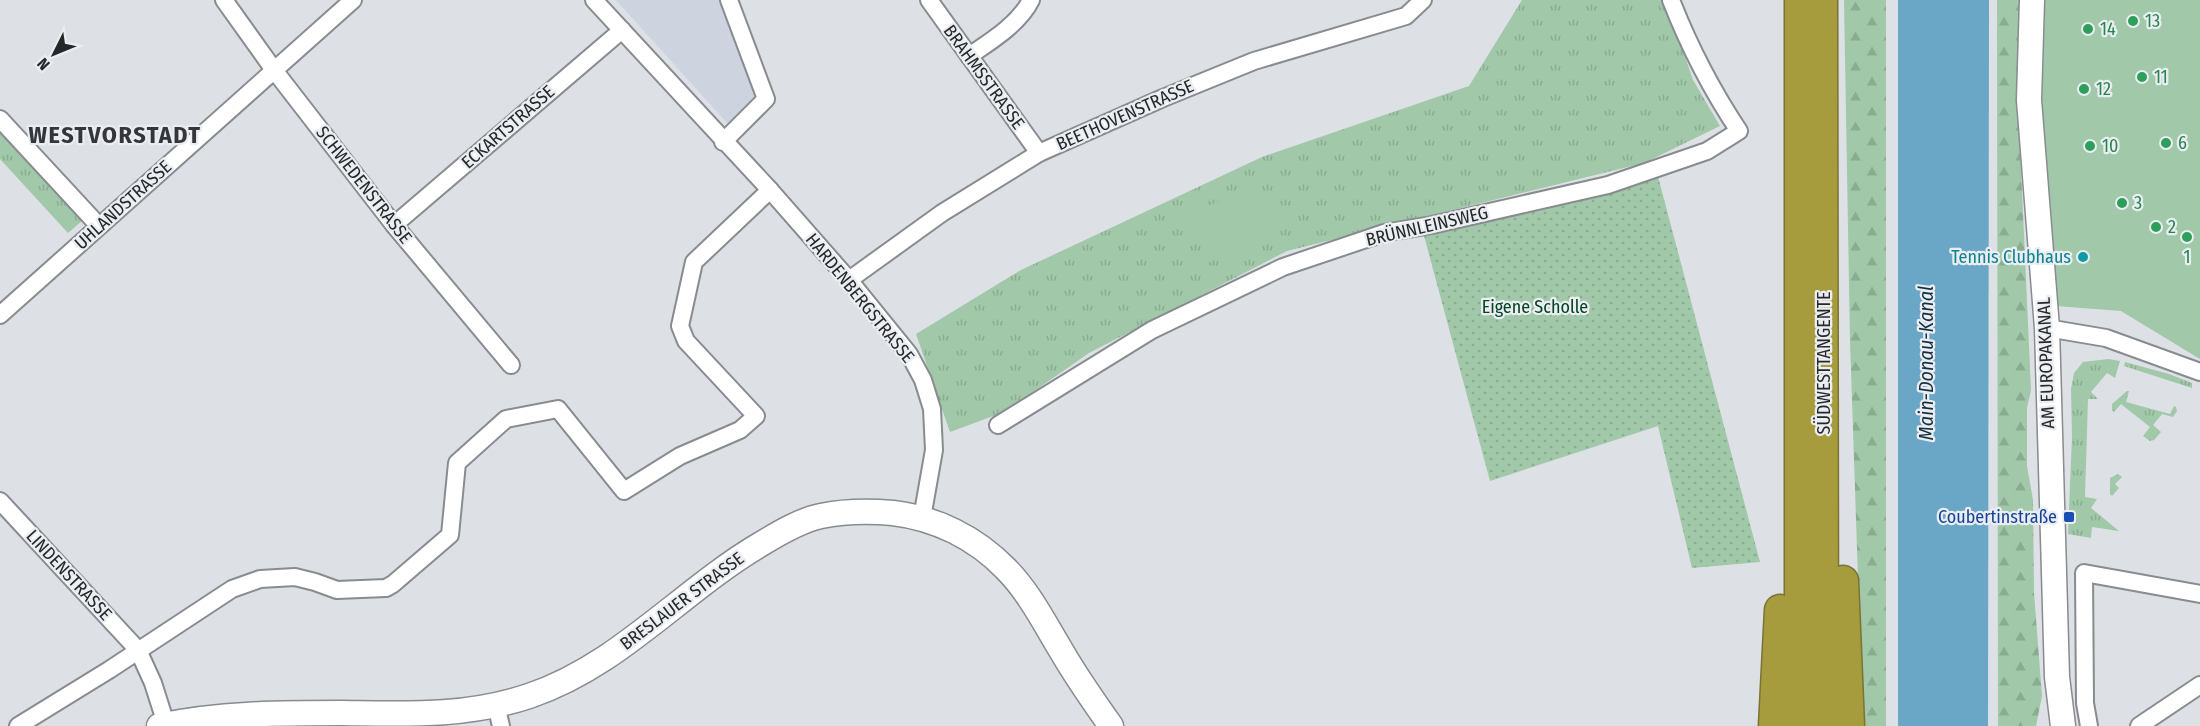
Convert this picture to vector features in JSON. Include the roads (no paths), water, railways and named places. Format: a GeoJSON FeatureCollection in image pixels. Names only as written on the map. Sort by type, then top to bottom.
{"type":"FeatureCollection","features":[{"type":"Feature","properties":{"kind":"highway","name":"SÜDWESTTANGENTE"},"geometry":{"type":"LineString","coordinates":[[1800,0],[1800,726]]}},
{"type":"Feature","properties":{"kind":"highway","name":"SÜDWESTTANGENTE"},"geometry":{"type":"LineString","coordinates":[[1822,0],[1823,726]]}},
{"type":"Feature","properties":{"kind":"highway"},"geometry":{"type":"LineString","coordinates":[[1824,378],[1838,461],[1849,726]]}},
{"type":"Feature","properties":{"kind":"highway"},"geometry":{"type":"LineString","coordinates":[[1774,726],[1784,528],[1800,444]]}},
{"type":"Feature","properties":{"kind":"main road","name":"AM EUROPAKANAL"},"geometry":{"type":"LineString","coordinates":[[2032,0],[2029,100],[2047,328],[2056,666],[2063,726]]}},
{"type":"Feature","properties":{"kind":"main road","name":"BRESLAUER STRASSE"},"geometry":{"type":"LineString","coordinates":[[162,725],[253,714],[418,715],[457,712],[499,715],[530,696],[603,660],[731,561],[776,534],[820,516],[868,511],[922,518],[952,529],[983,549],[1007,570],[1030,599],[1077,678],[1111,726]]}},
{"type":"Feature","properties":{"kind":"street","name":"SCHWEDENSTRASSE"},"geometry":{"type":"LineString","coordinates":[[224,0],[274,70],[393,225],[511,365]]}},
{"type":"Feature","properties":{"kind":"street","name":"UHLANDSTRASSE"},"geometry":{"type":"LineString","coordinates":[[0,315],[353,0]]}},
{"type":"Feature","properties":{"kind":"street","name":"HARDENBERGSTRASSE"},"geometry":{"type":"LineString","coordinates":[[594,0],[723,142],[770,190],[849,280],[909,354],[923,380],[932,409],[934,450],[922,518]]}},
{"type":"Feature","properties":{"kind":"street"},"geometry":{"type":"LineString","coordinates":[[723,142],[766,99],[729,0]]}},
{"type":"Feature","properties":{"kind":"street","name":"BRAHMSSTRASSE"},"geometry":{"type":"LineString","coordinates":[[929,0],[1039,153]]}},
{"type":"Feature","properties":{"kind":"street"},"geometry":{"type":"LineString","coordinates":[[969,56],[1004,30],[1026,9],[1031,0]]}},
{"type":"Feature","properties":{"kind":"street","name":"BEETHOVENSTRASSE"},"geometry":{"type":"LineString","coordinates":[[849,280],[942,213],[1039,153],[1162,98],[1254,61],[1406,16],[1423,0]]}},
{"type":"Feature","properties":{"kind":"street","name":"BRÜNNLEINSWEG"},"geometry":{"type":"LineString","coordinates":[[998,425],[1152,330],[1282,267],[1384,233],[1432,225],[1608,185],[1707,151],[1739,131],[1716,97],[1671,0]]}},
{"type":"Feature","properties":{"kind":"street","name":"ECKARTSTRASSE"},"geometry":{"type":"LineString","coordinates":[[393,225],[622,30]]}},
{"type":"Feature","properties":{"kind":"street"},"geometry":{"type":"LineString","coordinates":[[0,119],[99,226]]}},
{"type":"Feature","properties":{"kind":"street"},"geometry":{"type":"LineString","coordinates":[[18,726],[232,589],[261,579],[296,577],[337,590],[386,588],[393,584],[450,535],[457,463],[506,419],[558,409],[624,490],[680,456],[740,430],[756,416],[686,341],[680,326],[694,262],[770,190]]}},
{"type":"Feature","properties":{"kind":"street"},"geometry":{"type":"LineString","coordinates":[[2047,328],[2106,338],[2200,372]]}},
{"type":"Feature","properties":{"kind":"street","name":"LINDENSTRASSE"},"geometry":{"type":"LineString","coordinates":[[0,501],[138,651],[153,683],[162,725]]}},
{"type":"Feature","properties":{"kind":"street"},"geometry":{"type":"LineString","coordinates":[[2089,726],[2085,703],[2084,573],[2200,594]]}},
{"type":"Feature","properties":{"kind":"street"},"geometry":{"type":"LineString","coordinates":[[2139,726],[2200,685]]}},
{"type":"Feature","properties":{"kind":"water","name":"Main-Donau-Kanal"},"geometry":{"type":"Polygon","coordinates":[[[1898,0],[1989,0],[1988,726],[1898,726],[1898,0]]]}},
{"type":"Feature","properties":{"kind":"place","name":"13"},"geometry":{"type":"Point","coordinates":[2133,21]}},
{"type":"Feature","properties":{"kind":"place","name":"14"},"geometry":{"type":"Point","coordinates":[2088,29]}},
{"type":"Feature","properties":{"kind":"place","name":"11"},"geometry":{"type":"Point","coordinates":[2142,77]}},
{"type":"Feature","properties":{"kind":"place","name":"12"},"geometry":{"type":"Point","coordinates":[2084,89]}},
{"type":"Feature","properties":{"kind":"place","name":"6"},"geometry":{"type":"Point","coordinates":[2166,143]}},
{"type":"Feature","properties":{"kind":"place","name":"10"},"geometry":{"type":"Point","coordinates":[2090,146]}},
{"type":"Feature","properties":{"kind":"place","name":"3"},"geometry":{"type":"Point","coordinates":[2122,203]}},
{"type":"Feature","properties":{"kind":"place","name":"2"},"geometry":{"type":"Point","coordinates":[2156,227]}},
{"type":"Feature","properties":{"kind":"place","name":"1"},"geometry":{"type":"Point","coordinates":[2187,237]}},
{"type":"Feature","properties":{"kind":"place","name":"Tennis Clubhaus"},"geometry":{"type":"Point","coordinates":[2083,257]}},
{"type":"Feature","properties":{"kind":"place","name":"Coubertinstraße"},"geometry":{"type":"Point","coordinates":[2069,517]}},
{"type":"Feature","properties":{"kind":"district","name":"WESTVORSTADT"},"geometry":{"type":"Point","coordinates":[115,135]}},
{"type":"Feature","properties":{"kind":"park label","name":"Eigene Scholle"},"geometry":{"type":"Point","coordinates":[1535,307]}}]}
